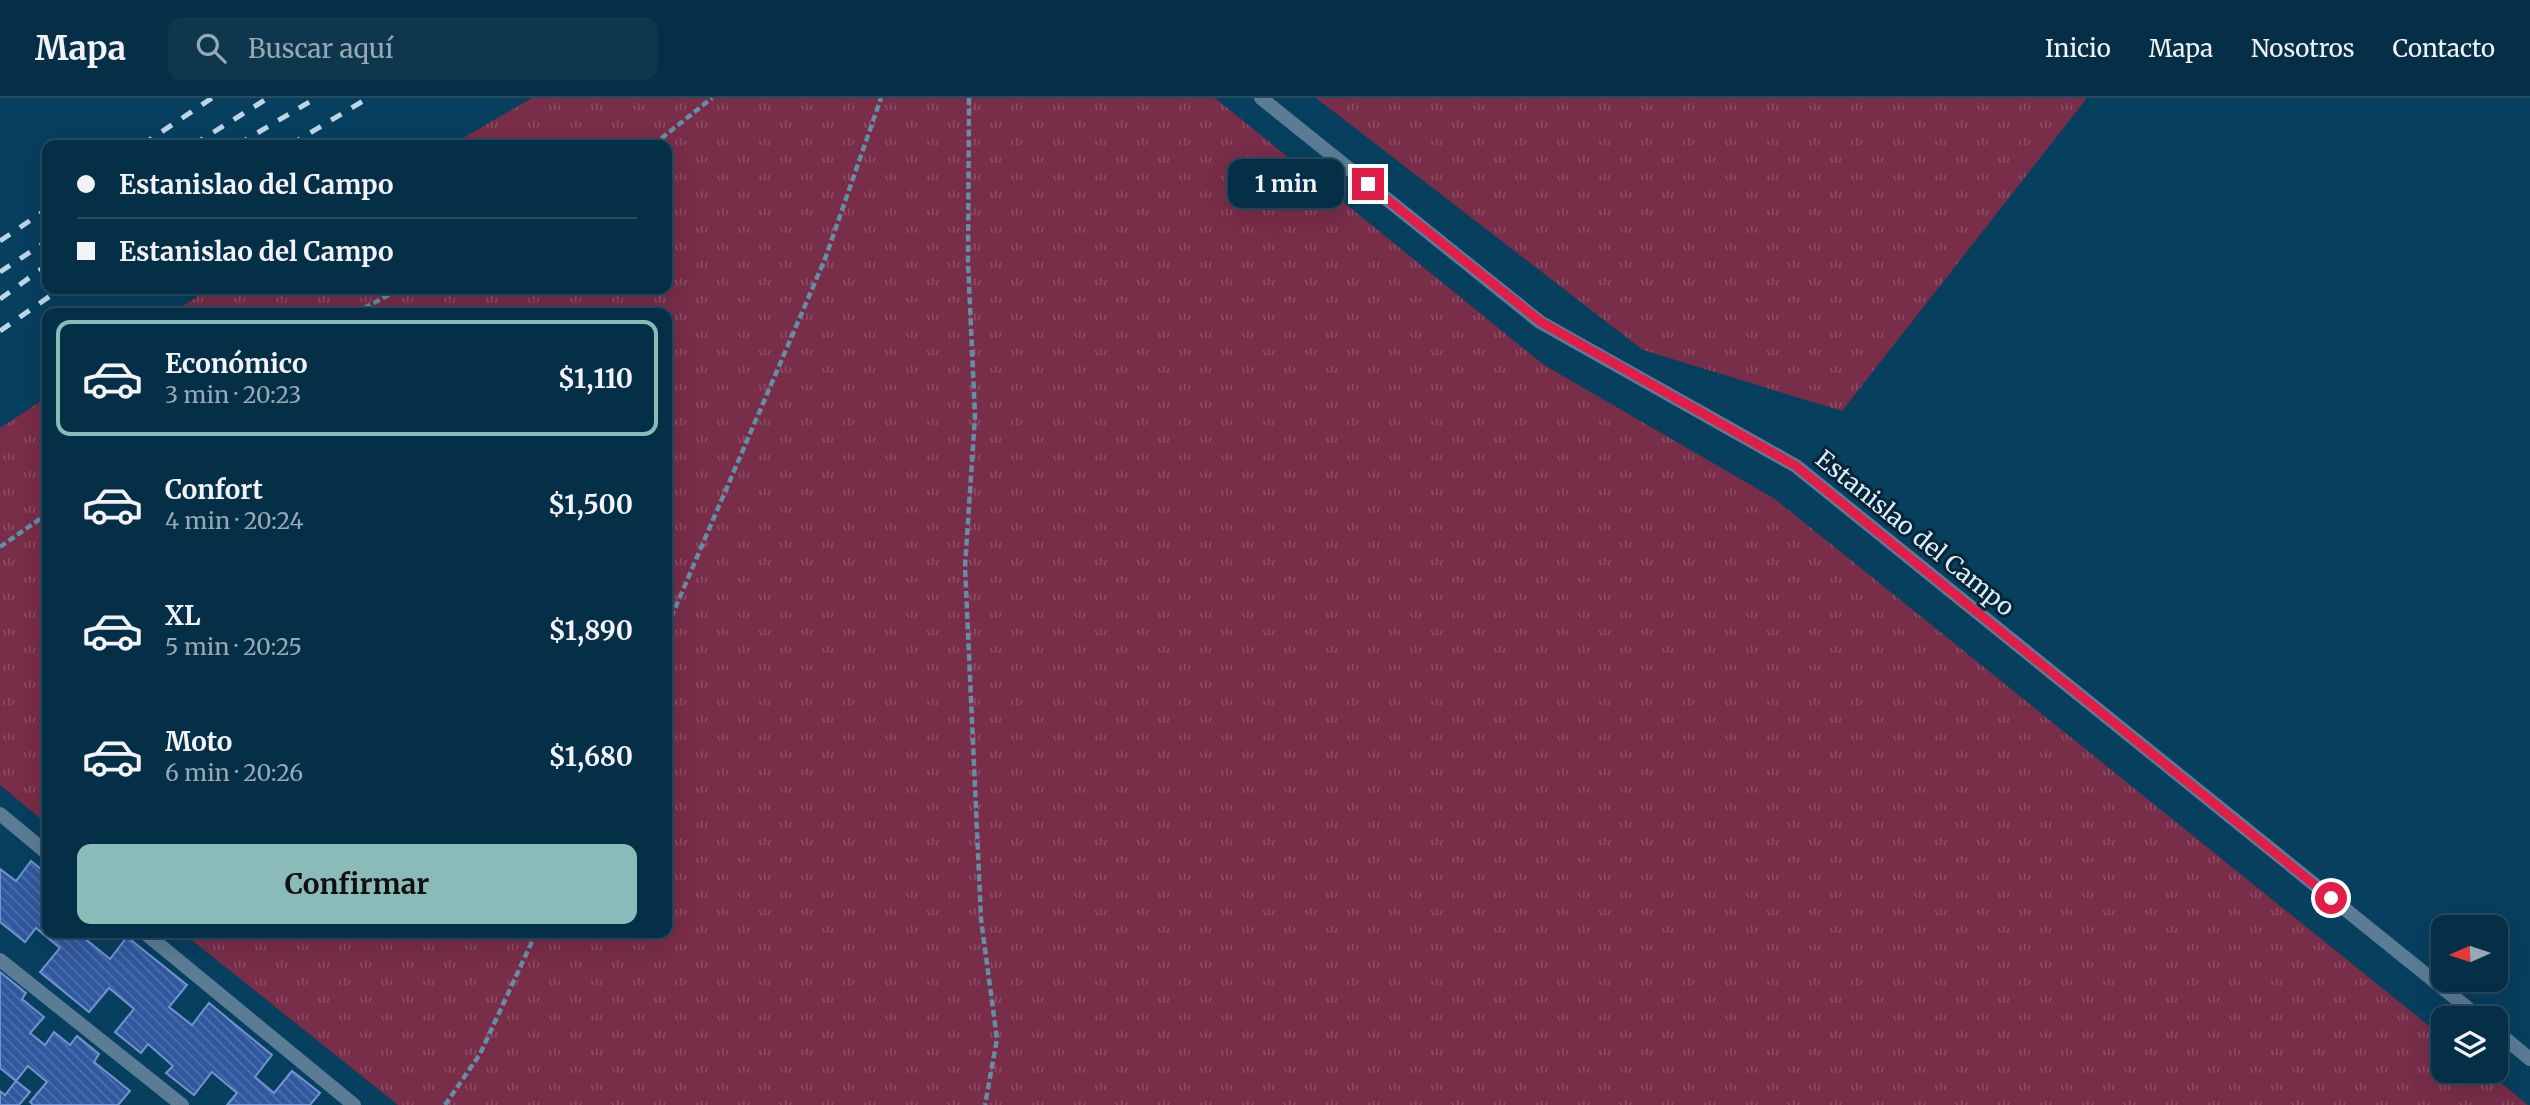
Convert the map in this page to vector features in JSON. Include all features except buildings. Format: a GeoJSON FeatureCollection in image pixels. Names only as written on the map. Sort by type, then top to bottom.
{"type":"FeatureCollection","features":[{"type":"Feature","properties":{"kind":"street","name":"Estanislao del Campo"},"geometry":{"type":"LineString","coordinates":[[1261,98],[1541,322],[1796,466],[2465,1006]]}},
{"type":"Feature","properties":{"kind":"street"},"geometry":{"type":"LineString","coordinates":[[0,814],[42,849]]}},
{"type":"Feature","properties":{"kind":"street"},"geometry":{"type":"LineString","coordinates":[[151,938],[354,1105]]}},
{"type":"Feature","properties":{"kind":"street"},"geometry":{"type":"LineString","coordinates":[[0,960],[182,1105]]}},
{"type":"Feature","properties":{"kind":"street"},"geometry":{"type":"LineString","coordinates":[[2508,1041],[2530,1059]]}},
{"type":"Feature","properties":{"kind":"path"},"geometry":{"type":"LineString","coordinates":[[659,140],[712,98]]}},
{"type":"Feature","properties":{"kind":"path"},"geometry":{"type":"LineString","coordinates":[[672,615],[825,260],[881,98]]}},
{"type":"Feature","properties":{"kind":"path"},"geometry":{"type":"LineString","coordinates":[[969,98],[968,262],[975,416],[965,568],[981,919],[997,1039],[985,1105]]}},
{"type":"Feature","properties":{"kind":"path"},"geometry":{"type":"LineString","coordinates":[[364,308],[391,294]]}},
{"type":"Feature","properties":{"kind":"path"},"geometry":{"type":"LineString","coordinates":[[0,547],[42,518]]}},
{"type":"Feature","properties":{"kind":"path"},"geometry":{"type":"LineString","coordinates":[[445,1105],[480,1054],[534,938]]}},
{"type":"Feature","properties":{"kind":"green space"},"geometry":{"type":"Polygon","coordinates":[[[532,98],[1215,98],[1544,365],[1775,499],[2431,1027],[2431,1083],[2501,1083],[2528,1105],[398,1105],[189,938],[672,938],[672,308],[180,308],[201,294],[672,294],[672,140],[460,140],[532,98]]]}},
{"type":"Feature","properties":{"kind":"green space"},"geometry":{"type":"Polygon","coordinates":[[[1316,98],[2087,98],[1842,411],[1643,350],[1316,98]]]}},
{"type":"Feature","properties":{"kind":"green space"},"geometry":{"type":"Polygon","coordinates":[[[42,400],[42,820],[0,785],[0,428],[42,400]]]}},
{"type":"Feature","properties":{"kind":"railway"},"geometry":{"type":"LineString","coordinates":[[149,140],[212,98]]}},
{"type":"Feature","properties":{"kind":"railway"},"geometry":{"type":"LineString","coordinates":[[201,140],[268,98]]}},
{"type":"Feature","properties":{"kind":"railway"},"geometry":{"type":"LineString","coordinates":[[245,140],[316,98]]}},
{"type":"Feature","properties":{"kind":"railway"},"geometry":{"type":"LineString","coordinates":[[298,140],[368,98]]}},
{"type":"Feature","properties":{"kind":"railway"},"geometry":{"type":"LineString","coordinates":[[0,241],[42,212]]}},
{"type":"Feature","properties":{"kind":"railway"},"geometry":{"type":"LineString","coordinates":[[0,272],[42,244]]}},
{"type":"Feature","properties":{"kind":"railway"},"geometry":{"type":"LineString","coordinates":[[0,299],[42,269]]}},
{"type":"Feature","properties":{"kind":"railway"},"geometry":{"type":"LineString","coordinates":[[0,331],[53,294]]}},
{"type":"Feature","properties":{"kind":"route"},"geometry":{"type":"LineString","coordinates":[[1368,184],[1541,322],[1796,466],[2331,898]]}}]}
